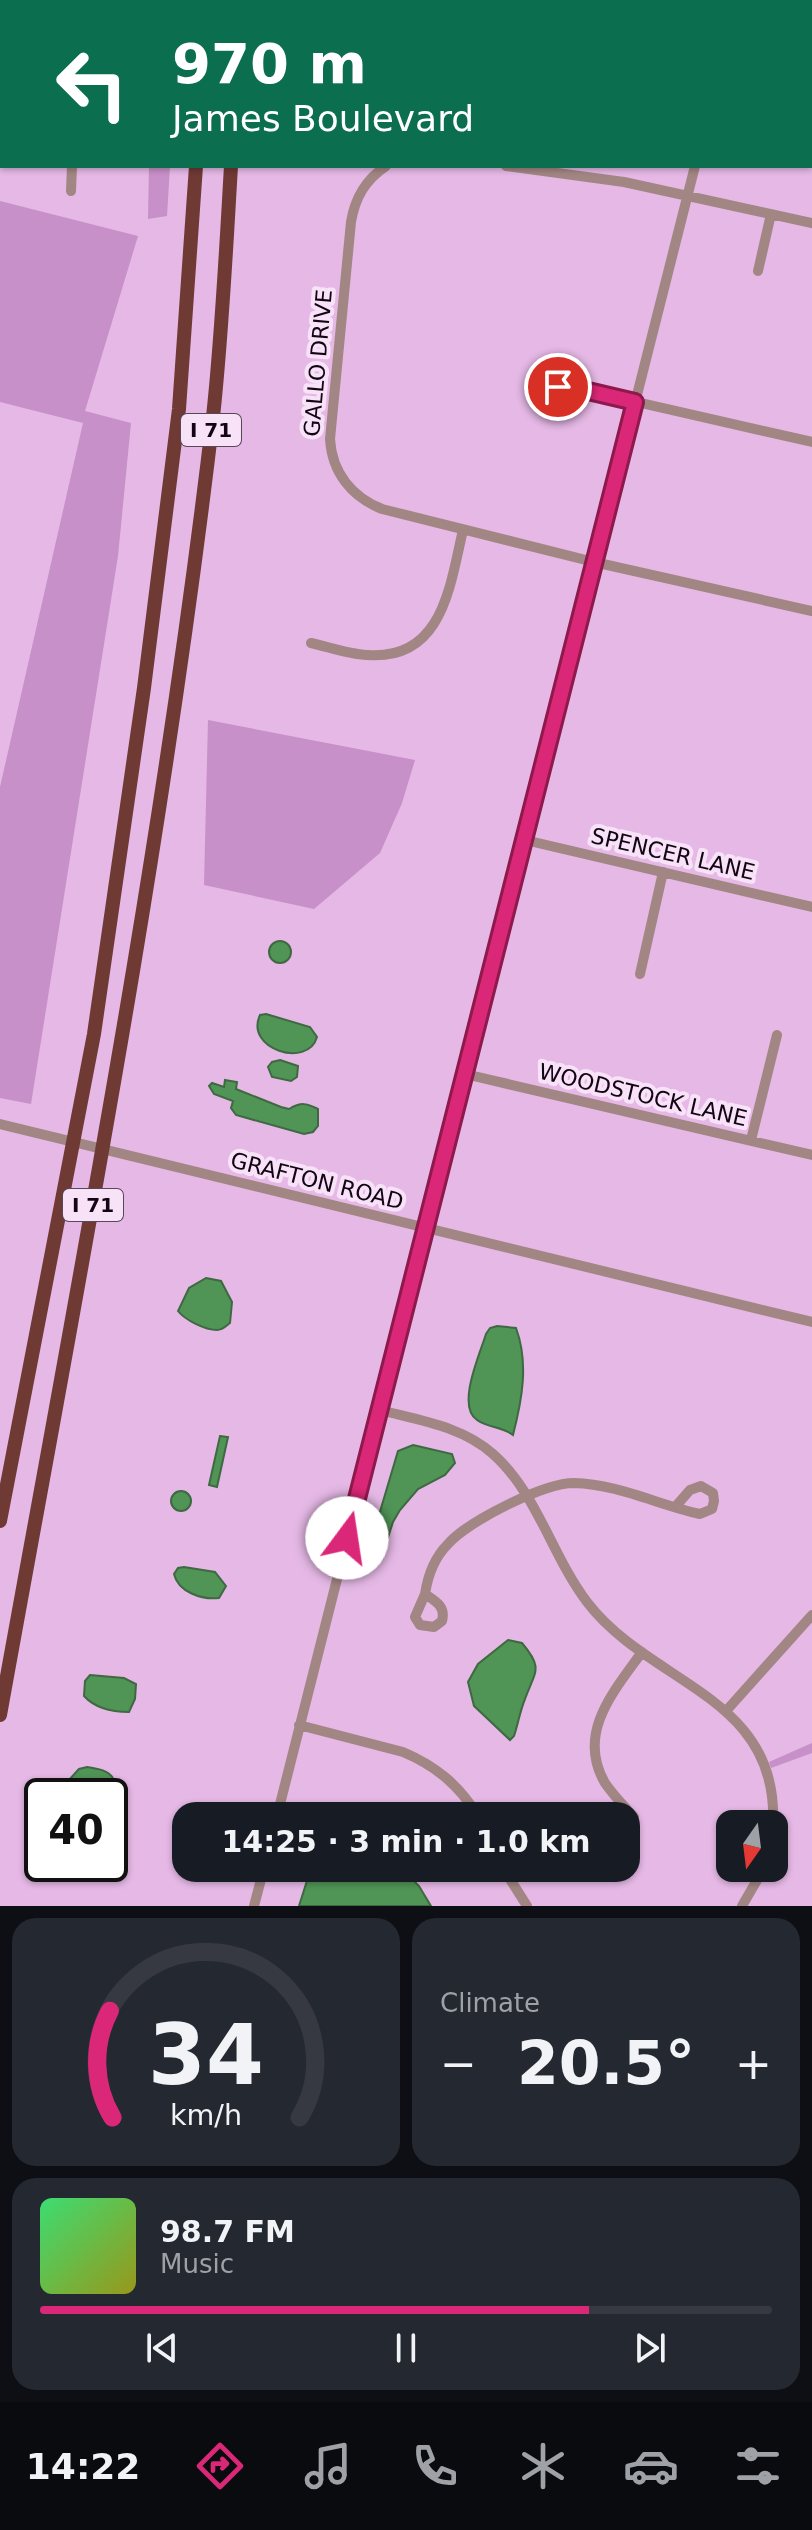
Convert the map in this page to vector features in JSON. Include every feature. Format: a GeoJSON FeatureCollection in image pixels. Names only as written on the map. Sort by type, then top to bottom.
{"type":"FeatureCollection","features":[{"type":"Feature","properties":{"kind":"highway","name":"I 71"},"geometry":{"type":"LineString","coordinates":[[0,1521],[94,1034],[140,719],[179,409],[196,168]]}},
{"type":"Feature","properties":{"kind":"highway","name":"I 71"},"geometry":{"type":"LineString","coordinates":[[0,1715],[124,1032],[161,805],[213,415],[231,168]]}},
{"type":"Feature","properties":{"kind":"street"},"geometry":{"type":"LineString","coordinates":[[71,191],[72,168]]}},
{"type":"Feature","properties":{"kind":"street","name":"GALLO DRIVE"},"geometry":{"type":"LineString","coordinates":[[380,168],[360,193],[352,216],[330,430],[332,455],[343,480],[363,500],[382,509],[594,562],[812,611]]}},
{"type":"Feature","properties":{"kind":"street"},"geometry":{"type":"LineString","coordinates":[[521,168],[624,182],[812,223]]}},
{"type":"Feature","properties":{"kind":"street"},"geometry":{"type":"LineString","coordinates":[[280,1802],[694,168]]}},
{"type":"Feature","properties":{"kind":"street"},"geometry":{"type":"LineString","coordinates":[[758,271],[771,214]]}},
{"type":"Feature","properties":{"kind":"street"},"geometry":{"type":"LineString","coordinates":[[548,391],[571,387],[812,442]]}},
{"type":"Feature","properties":{"kind":"street"},"geometry":{"type":"LineString","coordinates":[[311,643],[370,656],[394,653],[416,643],[433,626],[445,604],[463,530]]}},
{"type":"Feature","properties":{"kind":"street","name":"SPENCER LANE"},"geometry":{"type":"LineString","coordinates":[[525,840],[812,907]]}},
{"type":"Feature","properties":{"kind":"street"},"geometry":{"type":"LineString","coordinates":[[640,974],[663,872]]}},
{"type":"Feature","properties":{"kind":"street"},"geometry":{"type":"LineString","coordinates":[[751,1140],[777,1035]]}},
{"type":"Feature","properties":{"kind":"street","name":"WOODSTOCK LANE"},"geometry":{"type":"LineString","coordinates":[[465,1074],[812,1155]]}},
{"type":"Feature","properties":{"kind":"street","name":"GRAFTON ROAD"},"geometry":{"type":"LineString","coordinates":[[0,1124],[812,1322]]}},
{"type":"Feature","properties":{"kind":"street"},"geometry":{"type":"LineString","coordinates":[[380,1410],[441,1426],[477,1443],[507,1469],[526,1496],[586,1601],[610,1628],[726,1711],[749,1736],[763,1760],[773,1810]]}},
{"type":"Feature","properties":{"kind":"street"},"geometry":{"type":"LineString","coordinates":[[425,1594],[431,1568],[450,1541],[462,1531],[526,1496],[551,1486],[576,1483],[676,1506]]}},
{"type":"Feature","properties":{"kind":"street"},"geometry":{"type":"LineString","coordinates":[[726,1711],[812,1615]]}},
{"type":"Feature","properties":{"kind":"street"},"geometry":{"type":"LineString","coordinates":[[622,1802],[603,1779],[595,1740],[602,1709],[642,1652]]}},
{"type":"Feature","properties":{"kind":"street"},"geometry":{"type":"LineString","coordinates":[[299,1725],[403,1752],[433,1767],[458,1787],[468,1802]]}},
{"type":"Feature","properties":{"kind":"street"},"geometry":{"type":"LineString","coordinates":[[254,1906],[260,1882]]}},
{"type":"Feature","properties":{"kind":"street"},"geometry":{"type":"LineString","coordinates":[[512,1882],[527,1906]]}},
{"type":"Feature","properties":{"kind":"street"},"geometry":{"type":"LineString","coordinates":[[742,1906],[756,1882]]}},
{"type":"Feature","properties":{"kind":"shaded area"},"geometry":{"type":"Polygon","coordinates":[[[149,168],[170,168],[167,216],[148,219],[149,168]]]}},
{"type":"Feature","properties":{"kind":"shaded area"},"geometry":{"type":"Polygon","coordinates":[[[0,201],[138,236],[85,411],[131,423],[118,556],[31,1104],[0,1098],[0,787],[83,423],[0,402],[0,201]]]}},
{"type":"Feature","properties":{"kind":"shaded area"},"geometry":{"type":"Polygon","coordinates":[[[208,720],[415,760],[402,803],[380,853],[314,909],[204,885],[208,720]]]}},
{"type":"Feature","properties":{"kind":"shaded area"},"geometry":{"type":"Polygon","coordinates":[[[280,941],[288,944],[291,952],[288,960],[280,963],[272,960],[269,952],[272,944],[280,941]]]}},
{"type":"Feature","properties":{"kind":"shaded area"},"geometry":{"type":"Polygon","coordinates":[[[260,1015],[310,1027],[317,1037],[311,1047],[302,1052],[279,1051],[261,1037],[257,1027],[260,1015]]]}},
{"type":"Feature","properties":{"kind":"shaded area"},"geometry":{"type":"Polygon","coordinates":[[[280,1060],[298,1066],[297,1077],[291,1081],[272,1077],[268,1067],[280,1060]]]}},
{"type":"Feature","properties":{"kind":"shaded area"},"geometry":{"type":"Polygon","coordinates":[[[225,1080],[237,1082],[236,1089],[281,1107],[289,1109],[297,1105],[310,1105],[318,1109],[318,1126],[313,1132],[304,1134],[236,1115],[231,1108],[233,1101],[214,1094],[209,1086],[212,1083],[224,1087],[225,1080]]]}},
{"type":"Feature","properties":{"kind":"shaded area"},"geometry":{"type":"Polygon","coordinates":[[[206,1278],[221,1281],[232,1302],[230,1323],[221,1329],[201,1326],[178,1311],[189,1288],[206,1278]]]}},
{"type":"Feature","properties":{"kind":"shaded area"},"geometry":{"type":"Polygon","coordinates":[[[490,1328],[516,1328],[520,1341],[523,1368],[521,1395],[513,1435],[477,1420],[471,1413],[469,1403],[471,1379],[486,1334],[490,1328]]]}},
{"type":"Feature","properties":{"kind":"shaded area"},"geometry":{"type":"Polygon","coordinates":[[[220,1436],[228,1437],[217,1487],[209,1485],[220,1436]]]}},
{"type":"Feature","properties":{"kind":"shaded area"},"geometry":{"type":"Polygon","coordinates":[[[413,1445],[452,1454],[455,1463],[445,1475],[418,1489],[393,1522],[381,1559],[369,1560],[368,1552],[398,1451],[413,1445]]]}},
{"type":"Feature","properties":{"kind":"shaded area"},"geometry":{"type":"Polygon","coordinates":[[[181,1491],[188,1494],[191,1501],[188,1508],[181,1511],[174,1508],[171,1501],[174,1494],[181,1491]]]}},
{"type":"Feature","properties":{"kind":"shaded area"},"geometry":{"type":"Polygon","coordinates":[[[178,1568],[215,1572],[226,1586],[219,1598],[198,1596],[180,1586],[174,1574],[178,1568]]]}},
{"type":"Feature","properties":{"kind":"shaded area"},"geometry":{"type":"Polygon","coordinates":[[[508,1640],[522,1643],[533,1659],[536,1670],[510,1740],[474,1706],[468,1682],[478,1664],[508,1640]]]}},
{"type":"Feature","properties":{"kind":"shaded area"},"geometry":{"type":"Polygon","coordinates":[[[90,1675],[124,1678],[136,1684],[135,1699],[129,1712],[93,1704],[84,1696],[85,1681],[90,1675]]]}},
{"type":"Feature","properties":{"kind":"shaded area"},"geometry":{"type":"Polygon","coordinates":[[[812,1743],[812,1753],[771,1768],[769,1762],[812,1743]]]}},
{"type":"Feature","properties":{"kind":"shaded area"},"geometry":{"type":"Polygon","coordinates":[[[87,1767],[104,1771],[112,1778],[71,1778],[79,1769],[87,1767]]]}},
{"type":"Feature","properties":{"kind":"shaded area"},"geometry":{"type":"Polygon","coordinates":[[[307,1882],[415,1882],[431,1906],[299,1906],[307,1882]]]}},
{"type":"Feature","properties":{"kind":"route"},"geometry":{"type":"LineString","coordinates":[[347,1538],[635,402],[571,387],[558,387]]}}]}
